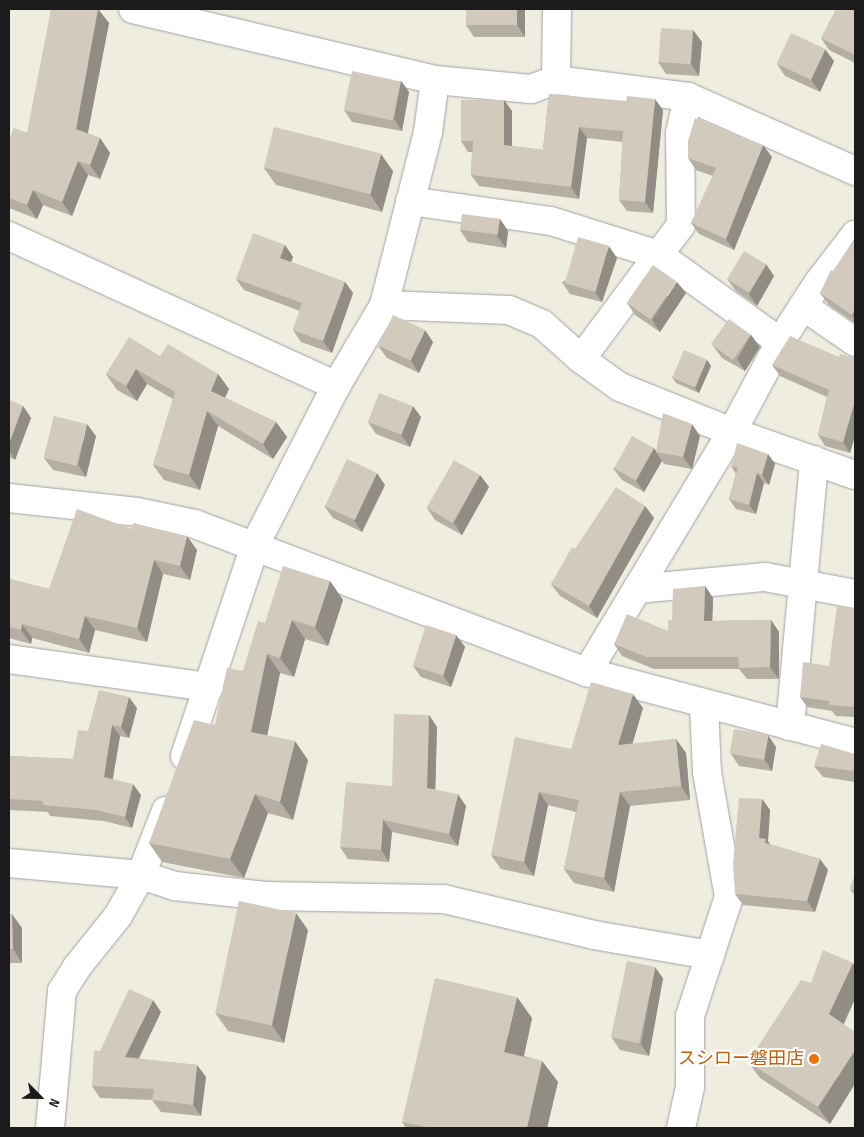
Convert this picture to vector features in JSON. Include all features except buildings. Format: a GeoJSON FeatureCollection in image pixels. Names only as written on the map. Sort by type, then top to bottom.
{"type":"FeatureCollection","features":[{"type":"Feature","properties":{"kind":"street"},"geometry":{"type":"LineString","coordinates":[[133,9],[435,80],[531,89],[556,80],[688,97],[855,171]]}},
{"type":"Feature","properties":{"kind":"street"},"geometry":{"type":"LineString","coordinates":[[556,80],[557,9]]}},
{"type":"Feature","properties":{"kind":"street"},"geometry":{"type":"LineString","coordinates":[[50,1128],[62,991],[77,967],[118,916],[141,875],[177,781],[255,545],[336,386],[384,305],[428,132],[435,80]]}},
{"type":"Feature","properties":{"kind":"street"},"geometry":{"type":"LineString","coordinates":[[581,360],[681,225],[680,132],[688,97]]}},
{"type":"Feature","properties":{"kind":"street"},"geometry":{"type":"LineString","coordinates":[[410,202],[552,221],[659,255],[780,342]]}},
{"type":"Feature","properties":{"kind":"street"},"geometry":{"type":"LineString","coordinates":[[587,672],[732,432],[780,342],[803,306],[855,235]]}},
{"type":"Feature","properties":{"kind":"street"},"geometry":{"type":"LineString","coordinates":[[9,236],[336,386]]}},
{"type":"Feature","properties":{"kind":"street"},"geometry":{"type":"LineString","coordinates":[[384,305],[509,310],[542,324],[581,360],[620,386],[732,432],[855,475]]}},
{"type":"Feature","properties":{"kind":"street"},"geometry":{"type":"LineString","coordinates":[[803,306],[855,342]]}},
{"type":"Feature","properties":{"kind":"street"},"geometry":{"type":"LineString","coordinates":[[790,726],[814,460]]}},
{"type":"Feature","properties":{"kind":"street"},"geometry":{"type":"LineString","coordinates":[[9,498],[137,512],[195,524],[255,545],[587,672],[704,705],[855,743]]}},
{"type":"Feature","properties":{"kind":"street"},"geometry":{"type":"LineString","coordinates":[[637,590],[765,577],[802,586],[855,594]]}},
{"type":"Feature","properties":{"kind":"street"},"geometry":{"type":"LineString","coordinates":[[9,659],[209,687]]}},
{"type":"Feature","properties":{"kind":"street"},"geometry":{"type":"LineString","coordinates":[[681,1128],[690,1087],[690,1016],[729,897],[707,772],[704,705]]}},
{"type":"Feature","properties":{"kind":"street"},"geometry":{"type":"LineString","coordinates":[[9,863],[141,875],[174,886],[265,896],[444,899],[594,935],[710,955]]}},
{"type":"Feature","properties":{"kind":"place","name":"スシロー磐田店"},"geometry":{"type":"Point","coordinates":[814,1059]}}]}
